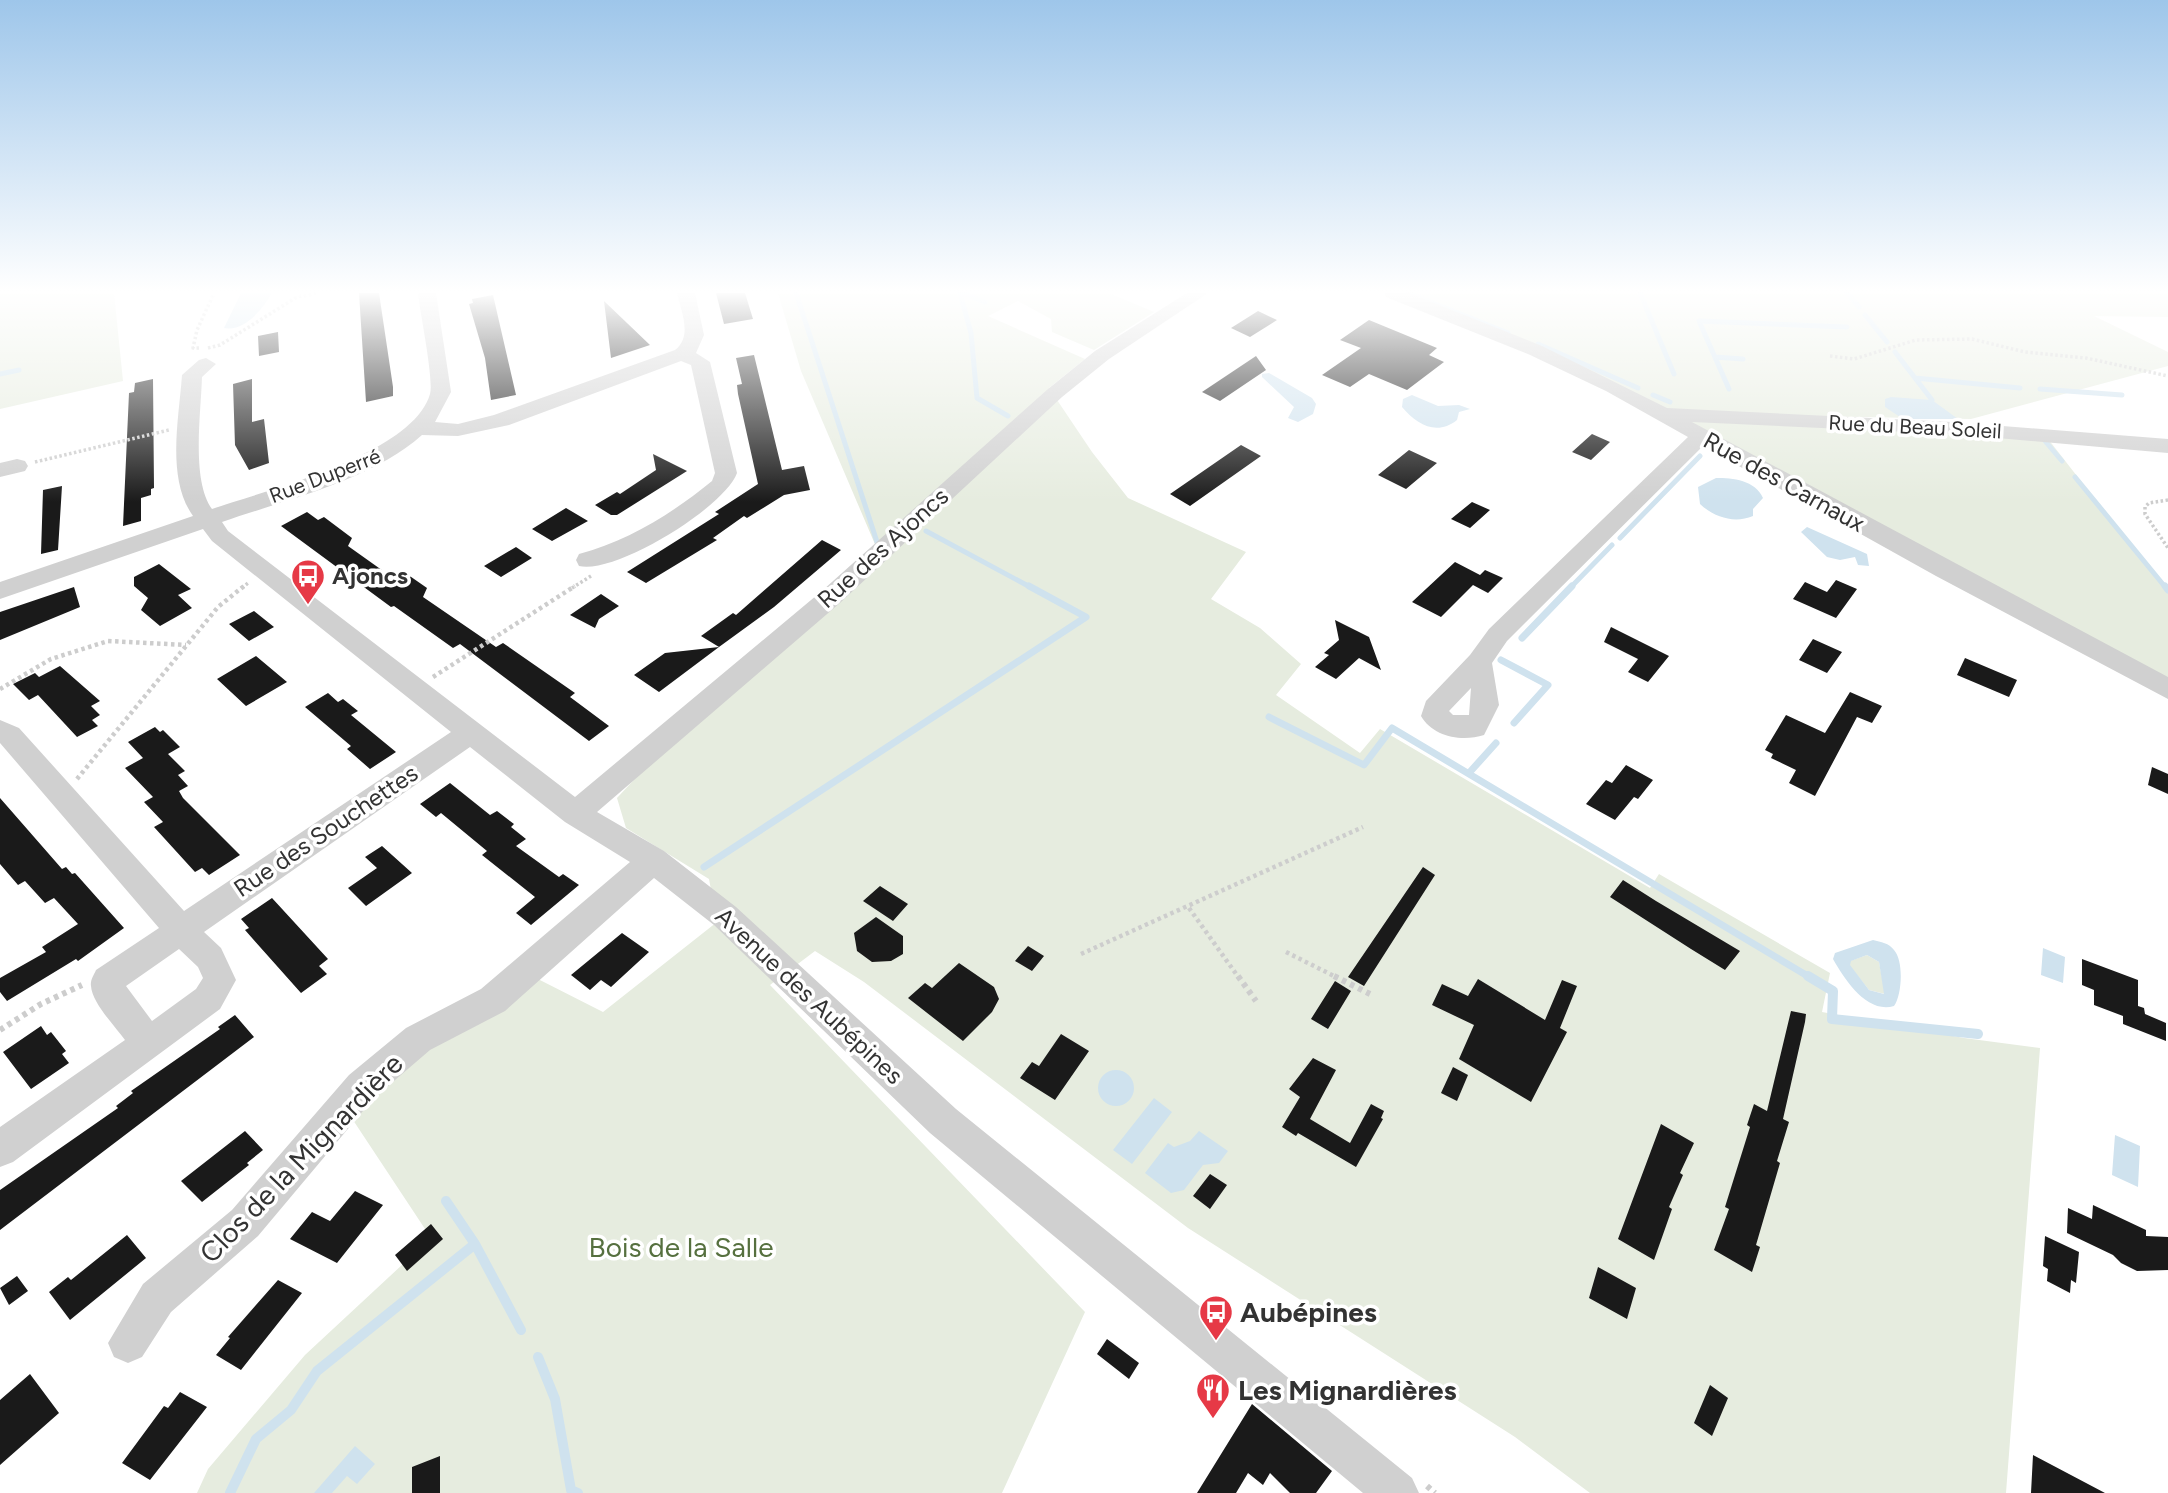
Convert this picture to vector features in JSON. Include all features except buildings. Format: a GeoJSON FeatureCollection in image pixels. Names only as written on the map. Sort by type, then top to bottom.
{"type":"FeatureCollection","features":[{"type":"Feature","properties":{"kind":"street","name":"Avenue des Aubépines"},"geometry":{"type":"LineString","coordinates":[[201,363],[192,375],[188,462],[196,503],[220,536],[575,814],[653,860],[754,942],[943,1121],[1397,1493]]}},
{"type":"Feature","properties":{"kind":"street","name":"Rue Duperré"},"geometry":{"type":"LineString","coordinates":[[0,591],[368,461],[400,444],[430,416],[441,392],[437,363]]}},
{"type":"Feature","properties":{"kind":"street"},"geometry":{"type":"LineString","coordinates":[[419,428],[458,430],[501,420],[658,363]]}},
{"type":"Feature","properties":{"kind":"street"},"geometry":{"type":"LineString","coordinates":[[596,560],[699,501],[725,478],[703,367],[699,363]]}},
{"type":"Feature","properties":{"kind":"street","name":"Rue des Ajoncs"},"geometry":{"type":"LineString","coordinates":[[575,814],[832,596],[1055,393],[1093,363]]}},
{"type":"Feature","properties":{"kind":"street","name":"Rue des Carnaux"},"geometry":{"type":"LineString","coordinates":[[1564,363],[2109,660],[2168,689]]}},
{"type":"Feature","properties":{"kind":"street","name":"Rue du Beau Soleil"},"geometry":{"type":"LineString","coordinates":[[1662,414],[1952,428],[2168,446]]}},
{"type":"Feature","properties":{"kind":"street"},"geometry":{"type":"LineString","coordinates":[[1479,662],[1497,635],[1701,436]]}},
{"type":"Feature","properties":{"kind":"street"},"geometry":{"type":"LineString","coordinates":[[0,730],[9,735],[181,930],[210,958],[220,980],[208,999],[0,1149]]}},
{"type":"Feature","properties":{"kind":"street","name":"Rue des Souchettes"},"geometry":{"type":"LineString","coordinates":[[108,980],[471,732]]}},
{"type":"Feature","properties":{"kind":"street","name":"Clos de la Mignardière"},"geometry":{"type":"LineString","coordinates":[[128,1343],[157,1298],[245,1223],[361,1087],[382,1067],[418,1039],[492,1000],[653,860]]}},
{"type":"Feature","properties":{"kind":"street"},"geometry":{"type":"LineString","coordinates":[[108,980],[107,987],[148,1044]]}},
{"type":"Feature","properties":{"kind":"path"},"geometry":{"type":"LineString","coordinates":[[2107,363],[2168,376]]}},
{"type":"Feature","properties":{"kind":"path"},"geometry":{"type":"LineString","coordinates":[[8,468],[188,425]]}},
{"type":"Feature","properties":{"kind":"path"},"geometry":{"type":"LineString","coordinates":[[2168,500],[2149,503],[2145,507],[2145,514],[2168,548]]}},
{"type":"Feature","properties":{"kind":"path"},"geometry":{"type":"LineString","coordinates":[[419,690],[434,676],[579,585],[596,560]]}},
{"type":"Feature","properties":{"kind":"path"},"geometry":{"type":"LineString","coordinates":[[63,795],[218,607],[236,590],[253,580],[245,574],[257,567]]}},
{"type":"Feature","properties":{"kind":"path"},"geometry":{"type":"LineString","coordinates":[[0,689],[28,668],[108,641],[187,645]]}},
{"type":"Feature","properties":{"kind":"path"},"geometry":{"type":"LineString","coordinates":[[0,682],[6,684]]}},
{"type":"Feature","properties":{"kind":"path"},"geometry":{"type":"LineString","coordinates":[[1081,954],[1189,908],[1363,827]]}},
{"type":"Feature","properties":{"kind":"path"},"geometry":{"type":"LineString","coordinates":[[1189,908],[1255,1001]]}},
{"type":"Feature","properties":{"kind":"path"},"geometry":{"type":"LineString","coordinates":[[1286,952],[1370,994]]}},
{"type":"Feature","properties":{"kind":"path"},"geometry":{"type":"LineString","coordinates":[[0,1030],[41,1004],[87,982],[108,980]]}},
{"type":"Feature","properties":{"kind":"green space"},"geometry":{"type":"Polygon","coordinates":[[[0,363],[121,363],[123,381],[0,409],[0,363]]]}},
{"type":"Feature","properties":{"kind":"green space","name":"Bois de la Salle"},"geometry":{"type":"Polygon","coordinates":[[[799,363],[1080,363],[1049,388],[1092,452],[1128,498],[1246,552],[1211,599],[1260,628],[1301,664],[1276,695],[1360,753],[1380,729],[1650,888],[1659,874],[1830,973],[1822,1012],[1964,1038],[2040,1048],[2006,1493],[1590,1493],[1515,1437],[1188,1228],[864,982],[815,951],[770,985],[1085,1312],[1002,1493],[197,1493],[208,1469],[305,1355],[431,1238],[351,1117],[404,1064],[532,976],[603,1012],[717,922],[709,879],[626,828],[617,798],[658,754],[883,563],[799,363]]]}},
{"type":"Feature","properties":{"kind":"green space"},"geometry":{"type":"Polygon","coordinates":[[[1564,363],[2168,363],[2168,366],[1971,419],[1694,414],[2045,435],[2168,593],[2168,689],[1564,363]]]}},
{"type":"Feature","properties":{"kind":"green space"},"geometry":{"type":"Polygon","coordinates":[[[1867,955],[1879,962],[1885,994],[1869,990],[1849,965],[1850,961],[1867,955]]]}},
{"type":"Feature","properties":{"kind":"water"},"geometry":{"type":"Polygon","coordinates":[[[1269,373],[1312,398],[1316,404],[1313,414],[1298,422],[1288,418],[1294,407],[1262,377],[1262,374],[1269,373]]]}},
{"type":"Feature","properties":{"kind":"water"},"geometry":{"type":"Polygon","coordinates":[[[1412,395],[1438,406],[1459,405],[1470,409],[1459,412],[1457,420],[1450,425],[1435,428],[1414,419],[1402,407],[1403,399],[1412,395]]]}},
{"type":"Feature","properties":{"kind":"water"},"geometry":{"type":"Polygon","coordinates":[[[1891,397],[1932,400],[1958,419],[1903,419],[1885,407],[1885,399],[1891,397]]]}},
{"type":"Feature","properties":{"kind":"water"},"geometry":{"type":"Polygon","coordinates":[[[1716,478],[1743,481],[1755,487],[1763,498],[1753,509],[1753,516],[1725,518],[1700,504],[1698,487],[1716,478]]]}},
{"type":"Feature","properties":{"kind":"water"},"geometry":{"type":"Polygon","coordinates":[[[1807,527],[1867,554],[1869,566],[1858,565],[1855,557],[1840,560],[1827,557],[1801,532],[1807,527]]]}},
{"type":"Feature","properties":{"kind":"water"},"geometry":{"type":"Polygon","coordinates":[[[1873,940],[1892,948],[1901,970],[1899,994],[1894,1006],[1875,1005],[1858,993],[1833,959],[1835,953],[1873,940]],[[1867,955],[1851,961],[1850,965],[1869,990],[1884,994],[1879,962],[1867,955]]]}},
{"type":"Feature","properties":{"kind":"water"},"geometry":{"type":"Polygon","coordinates":[[[2043,948],[2065,957],[2063,983],[2041,975],[2043,948]]]}},
{"type":"Feature","properties":{"kind":"water"},"geometry":{"type":"Polygon","coordinates":[[[1116,1070],[1129,1075],[1134,1088],[1129,1101],[1116,1106],[1103,1101],[1098,1088],[1103,1075],[1116,1070]]]}},
{"type":"Feature","properties":{"kind":"water"},"geometry":{"type":"Polygon","coordinates":[[[1154,1098],[1172,1112],[1132,1164],[1113,1150],[1154,1098]]]}},
{"type":"Feature","properties":{"kind":"water"},"geometry":{"type":"Polygon","coordinates":[[[1199,1131],[1228,1151],[1219,1163],[1203,1165],[1184,1190],[1171,1193],[1145,1173],[1168,1143],[1174,1147],[1190,1141],[1199,1131]]]}},
{"type":"Feature","properties":{"kind":"water"},"geometry":{"type":"Polygon","coordinates":[[[2115,1135],[2140,1146],[2138,1187],[2112,1175],[2115,1135]]]}},
{"type":"Feature","properties":{"kind":"water"},"geometry":{"type":"Polygon","coordinates":[[[355,1446],[375,1464],[357,1484],[347,1476],[332,1493],[314,1493],[355,1446]]]}},
{"type":"Feature","properties":{"kind":"waterway"},"geometry":{"type":"LineString","coordinates":[[819,363],[878,545]]}},
{"type":"Feature","properties":{"kind":"waterway"},"geometry":{"type":"LineString","coordinates":[[974,363],[977,398],[1008,416]]}},
{"type":"Feature","properties":{"kind":"waterway"},"geometry":{"type":"LineString","coordinates":[[1580,363],[1638,388]]}},
{"type":"Feature","properties":{"kind":"waterway"},"geometry":{"type":"LineString","coordinates":[[1669,363],[1674,374]]}},
{"type":"Feature","properties":{"kind":"waterway"},"geometry":{"type":"LineString","coordinates":[[1717,363],[1729,389]]}},
{"type":"Feature","properties":{"kind":"waterway"},"geometry":{"type":"LineString","coordinates":[[1903,363],[1915,378]]}},
{"type":"Feature","properties":{"kind":"waterway"},"geometry":{"type":"LineString","coordinates":[[0,374],[19,370]]}},
{"type":"Feature","properties":{"kind":"waterway"},"geometry":{"type":"LineString","coordinates":[[1915,378],[2020,388]]}},
{"type":"Feature","properties":{"kind":"waterway"},"geometry":{"type":"LineString","coordinates":[[1915,378],[1932,400]]}},
{"type":"Feature","properties":{"kind":"waterway"},"geometry":{"type":"LineString","coordinates":[[2040,389],[2122,395]]}},
{"type":"Feature","properties":{"kind":"waterway"},"geometry":{"type":"LineString","coordinates":[[1653,395],[1670,402]]}},
{"type":"Feature","properties":{"kind":"waterway"},"geometry":{"type":"LineString","coordinates":[[2045,441],[2062,461]]}},
{"type":"Feature","properties":{"kind":"waterway"},"geometry":{"type":"LineString","coordinates":[[1620,538],[1700,456]]}},
{"type":"Feature","properties":{"kind":"waterway"},"geometry":{"type":"LineString","coordinates":[[2075,477],[2166,588]]}},
{"type":"Feature","properties":{"kind":"waterway"},"geometry":{"type":"LineString","coordinates":[[926,531],[1032,588]]}},
{"type":"Feature","properties":{"kind":"waterway"},"geometry":{"type":"LineString","coordinates":[[1570,588],[1612,545]]}},
{"type":"Feature","properties":{"kind":"waterway"},"geometry":{"type":"LineString","coordinates":[[704,867],[1086,617],[1029,586]]}},
{"type":"Feature","properties":{"kind":"waterway"},"geometry":{"type":"LineString","coordinates":[[1522,638],[1572,586]]}},
{"type":"Feature","properties":{"kind":"waterway"},"geometry":{"type":"LineString","coordinates":[[2165,586],[2168,590]]}},
{"type":"Feature","properties":{"kind":"waterway"},"geometry":{"type":"LineString","coordinates":[[1501,660],[1548,685],[1514,723]]}},
{"type":"Feature","properties":{"kind":"waterway"},"geometry":{"type":"LineString","coordinates":[[1269,717],[1364,765],[1392,728],[1811,978]]}},
{"type":"Feature","properties":{"kind":"waterway"},"geometry":{"type":"LineString","coordinates":[[1469,773],[1496,743]]}},
{"type":"Feature","properties":{"kind":"waterway"},"geometry":{"type":"LineString","coordinates":[[1808,976],[1833,991],[1832,1019],[1978,1034]]}},
{"type":"Feature","properties":{"kind":"waterway"},"geometry":{"type":"LineString","coordinates":[[446,1201],[475,1244]]}},
{"type":"Feature","properties":{"kind":"waterway"},"geometry":{"type":"LineString","coordinates":[[230,1493],[256,1439],[291,1410],[317,1371],[475,1244]]}},
{"type":"Feature","properties":{"kind":"waterway"},"geometry":{"type":"LineString","coordinates":[[475,1244],[521,1330]]}},
{"type":"Feature","properties":{"kind":"waterway"},"geometry":{"type":"LineString","coordinates":[[538,1357],[555,1399],[571,1490],[578,1493]]}},
{"type":"Feature","properties":{"kind":"place","name":"Ajoncs"},"geometry":{"type":"Point","coordinates":[308,606]}},
{"type":"Feature","properties":{"kind":"place","name":"Aubépines"},"geometry":{"type":"Point","coordinates":[1216,1342]}},
{"type":"Feature","properties":{"kind":"place","name":"Les Mignardières"},"geometry":{"type":"Point","coordinates":[1213,1420]}}]}
